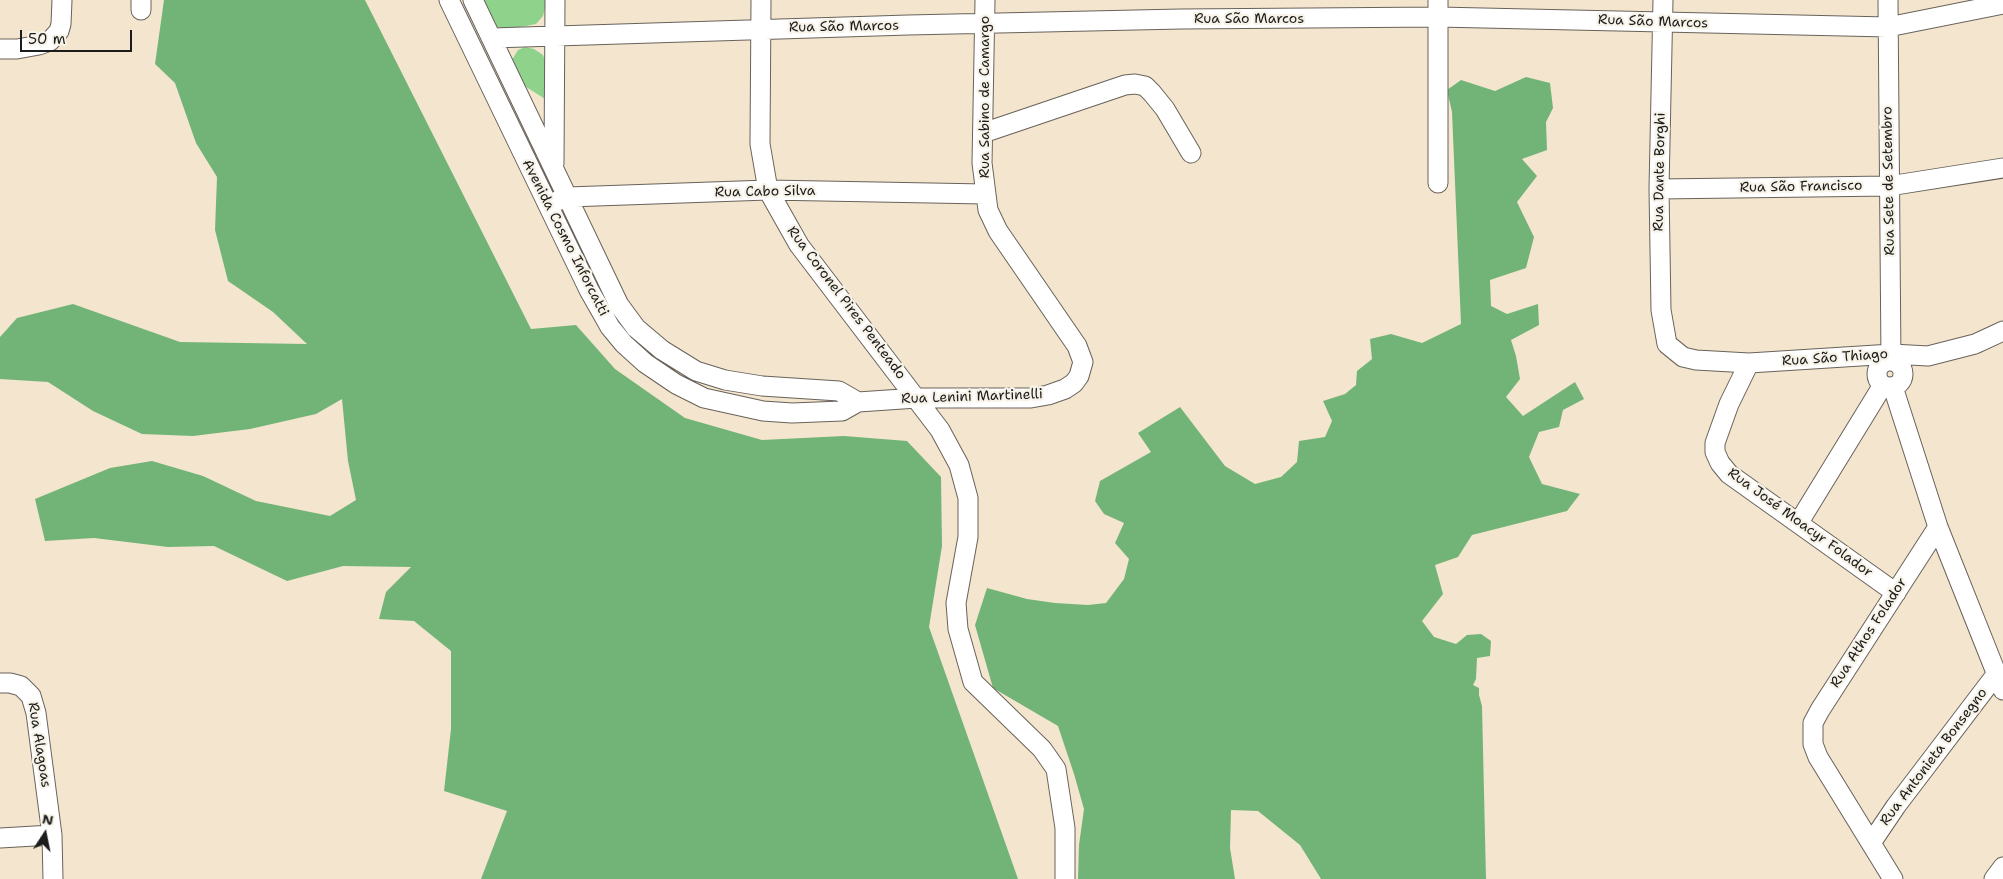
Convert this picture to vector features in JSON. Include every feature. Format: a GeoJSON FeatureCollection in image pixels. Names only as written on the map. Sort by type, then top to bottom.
{"type":"FeatureCollection","features":[{"type":"Feature","properties":{"kind":"street"},"geometry":{"type":"LineString","coordinates":[[0,49],[17,49],[39,45],[50,40],[59,31],[62,0]]}},
{"type":"Feature","properties":{"kind":"street","name":"Avenida Cosmo Inforcatti"},"geometry":{"type":"LineString","coordinates":[[449,0],[589,290],[610,327],[624,344],[645,363],[676,384],[704,398],[726,404],[772,412],[792,413],[842,411],[858,402]]}},
{"type":"Feature","properties":{"kind":"street","name":"Avenida Cosmo Inforcatti"},"geometry":{"type":"LineString","coordinates":[[473,0],[620,305],[636,328],[662,350],[696,371],[724,380],[762,386],[839,391],[858,402]]}},
{"type":"Feature","properties":{"kind":"street"},"geometry":{"type":"LineString","coordinates":[[554,169],[555,0]]}},
{"type":"Feature","properties":{"kind":"street","name":"Rua Coronel Pires Penteado"},"geometry":{"type":"LineString","coordinates":[[761,0],[760,144],[768,190],[799,245],[917,398],[940,430],[959,465],[968,498],[968,537],[956,603],[958,629],[973,682],[1042,749],[1056,769],[1064,828],[1065,879]]}},
{"type":"Feature","properties":{"kind":"street","name":"Rua Sabino de Camargo"},"geometry":{"type":"LineString","coordinates":[[985,0],[982,163],[988,210],[998,231],[1076,346],[1082,362],[1079,376]]}},
{"type":"Feature","properties":{"kind":"street","name":"Rua Dante Borghi"},"geometry":{"type":"LineString","coordinates":[[1663,0],[1659,189],[1661,310],[1667,344]]}},
{"type":"Feature","properties":{"kind":"street","name":"Rua Sete de Setembro"},"geometry":{"type":"LineString","coordinates":[[1888,0],[1892,357]]}},
{"type":"Feature","properties":{"kind":"street","name":"Rua São Marcos"},"geometry":{"type":"LineString","coordinates":[[492,38],[555,38],[761,29],[1181,19],[1438,8],[1662,23],[1888,27],[2003,4]]}},
{"type":"Feature","properties":{"kind":"street"},"geometry":{"type":"LineString","coordinates":[[1438,8],[1438,183]]}},
{"type":"Feature","properties":{"kind":"street"},"geometry":{"type":"LineString","coordinates":[[983,133],[1125,85],[1135,84],[1145,86],[1165,109],[1191,153]]}},
{"type":"Feature","properties":{"kind":"street","name":"Rua São Francisco"},"geometry":{"type":"LineString","coordinates":[[1659,189],[1889,186],[2003,168]]}},
{"type":"Feature","properties":{"kind":"street","name":"Rua Cabo Silva"},"geometry":{"type":"LineString","coordinates":[[547,204],[568,197],[768,190],[985,194]]}},
{"type":"Feature","properties":{"kind":"street","name":"Rua São Thiago"},"geometry":{"type":"LineString","coordinates":[[1667,344],[1683,357],[1696,360],[1748,363],[1928,356],[1975,344],[2003,331]]}},
{"type":"Feature","properties":{"kind":"street"},"geometry":{"type":"LineString","coordinates":[[1892,357],[1881,365],[1877,376],[1888,386],[1938,527],[2000,681]]}},
{"type":"Feature","properties":{"kind":"street","name":"Rua José Moacyr Folador"},"geometry":{"type":"LineString","coordinates":[[1748,363],[1718,431],[1715,443],[1720,463],[1729,474],[1896,593]]}},
{"type":"Feature","properties":{"kind":"street","name":"Rua Lenini Martinelli"},"geometry":{"type":"LineString","coordinates":[[858,402],[917,398],[1031,398],[1065,389],[1074,383],[1079,376]]}},
{"type":"Feature","properties":{"kind":"street"},"geometry":{"type":"LineString","coordinates":[[1798,522],[1888,386]]}},
{"type":"Feature","properties":{"kind":"street","name":"Rua Athos Folador"},"geometry":{"type":"LineString","coordinates":[[1871,843],[1818,757],[1813,744],[1813,724],[1820,710],[1938,527]]}},
{"type":"Feature","properties":{"kind":"street","name":"Rua Antonieta Bonsegno"},"geometry":{"type":"LineString","coordinates":[[1871,843],[1896,806],[2000,681]]}},
{"type":"Feature","properties":{"kind":"street","name":"Rua Alagoas"},"geometry":{"type":"LineString","coordinates":[[5,683],[20,686],[31,696],[36,713],[52,835],[53,879]]}},
{"type":"Feature","properties":{"kind":"street"},"geometry":{"type":"LineString","coordinates":[[0,838],[52,835]]}},
{"type":"Feature","properties":{"kind":"street"},"geometry":{"type":"LineString","coordinates":[[1871,843],[1893,879]]}},
{"type":"Feature","properties":{"kind":"street"},"geometry":{"type":"LineString","coordinates":[[1994,879],[2003,867]]}},
{"type":"Feature","properties":{"kind":"green space"},"geometry":{"type":"Polygon","coordinates":[[[164,0],[365,0],[531,329],[576,325],[615,369],[685,418],[762,440],[844,436],[907,441],[941,477],[942,546],[929,627],[1018,879],[481,879],[507,811],[444,791],[451,729],[451,651],[414,621],[379,619],[386,592],[411,567],[343,566],[287,581],[214,546],[168,547],[94,538],[45,541],[35,499],[110,468],[152,461],[203,476],[256,501],[330,516],[356,500],[348,461],[342,399],[316,414],[250,429],[193,436],[142,434],[93,411],[48,382],[0,379],[0,337],[17,318],[73,304],[180,342],[307,344],[273,312],[228,281],[215,230],[217,177],[196,143],[175,83],[155,64],[164,0]]]}},
{"type":"Feature","properties":{"kind":"green space"},"geometry":{"type":"Polygon","coordinates":[[[481,0],[546,0],[546,4],[543,16],[536,24],[505,30],[496,26],[481,0]]]}},
{"type":"Feature","properties":{"kind":"green space"},"geometry":{"type":"Polygon","coordinates":[[[525,47],[534,49],[543,55],[547,66],[545,99],[520,83],[512,68],[513,58],[518,50],[525,47]]]}},
{"type":"Feature","properties":{"kind":"green space"},"geometry":{"type":"Polygon","coordinates":[[[1526,77],[1550,83],[1553,108],[1546,122],[1547,150],[1522,159],[1537,176],[1517,202],[1534,237],[1526,268],[1490,280],[1491,306],[1507,314],[1538,304],[1539,325],[1511,340],[1520,379],[1506,397],[1523,416],[1575,382],[1584,399],[1563,410],[1559,427],[1539,432],[1529,457],[1542,484],[1580,494],[1567,511],[1472,535],[1458,557],[1435,565],[1443,594],[1422,621],[1434,637],[1456,644],[1467,635],[1481,634],[1491,641],[1490,656],[1477,658],[1476,679],[1473,685],[1479,688],[1482,706],[1486,879],[1321,879],[1300,845],[1258,811],[1231,810],[1230,848],[1235,879],[1078,879],[1079,845],[1084,809],[1074,774],[1058,726],[993,688],[975,625],[987,588],[1027,599],[1055,603],[1088,605],[1106,603],[1124,579],[1129,559],[1115,543],[1124,523],[1104,514],[1095,501],[1100,481],[1151,452],[1138,433],[1180,407],[1225,466],[1255,484],[1281,477],[1297,462],[1299,441],[1325,437],[1332,421],[1323,401],[1345,394],[1356,385],[1357,371],[1372,359],[1370,339],[1391,334],[1422,343],[1461,324],[1452,112],[1447,90],[1461,80],[1495,91],[1526,77]]]}}]}
